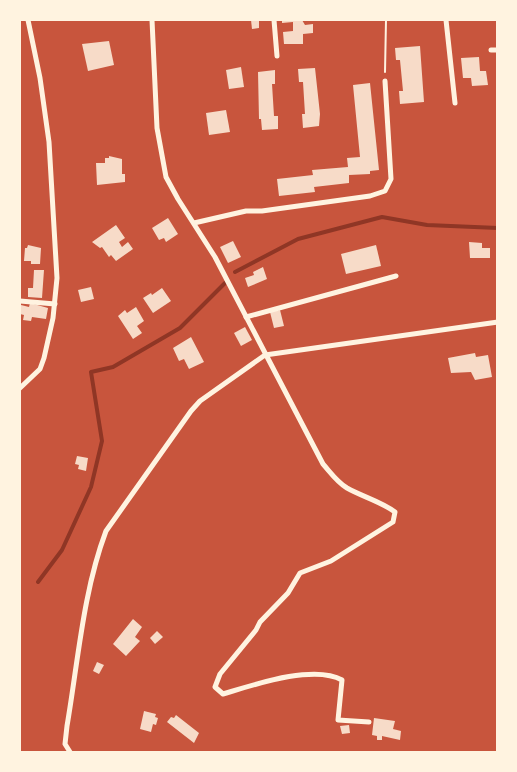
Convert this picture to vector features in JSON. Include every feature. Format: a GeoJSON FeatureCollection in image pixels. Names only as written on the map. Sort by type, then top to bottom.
{"type":"FeatureCollection","features":[{"type":"Feature","properties":{"kind":"street"},"geometry":{"type":"LineString","coordinates":[[20,388],[40,369],[44,358],[55,304],[57,278],[49,142],[40,78],[28,20]]}},
{"type":"Feature","properties":{"kind":"street"},"geometry":{"type":"LineString","coordinates":[[152,20],[157,128],[166,177],[215,257],[323,464],[336,480],[349,489],[384,503],[394,512],[393,522],[331,561],[300,573],[288,593],[260,622],[220,674],[215,687],[223,694],[306,674],[334,676],[342,680],[338,720],[369,722]]}},
{"type":"Feature","properties":{"kind":"street"},"geometry":{"type":"LineString","coordinates":[[274,20],[277,56]]}},
{"type":"Feature","properties":{"kind":"street"},"geometry":{"type":"LineString","coordinates":[[446,20],[455,103]]}},
{"type":"Feature","properties":{"kind":"street"},"geometry":{"type":"LineString","coordinates":[[194,223],[246,211],[261,211],[370,196],[385,191],[391,178],[385,81]]}},
{"type":"Feature","properties":{"kind":"street"},"geometry":{"type":"LineString","coordinates":[[246,317],[396,276]]}},
{"type":"Feature","properties":{"kind":"street"},"geometry":{"type":"LineString","coordinates":[[20,302],[55,304]]}},
{"type":"Feature","properties":{"kind":"street"},"geometry":{"type":"LineString","coordinates":[[70,753],[66,744],[67,726],[86,608],[99,549],[106,531],[200,401],[265,355],[498,322]]}},
{"type":"Feature","properties":{"kind":"path"},"geometry":{"type":"LineString","coordinates":[[385,81],[386,20]]}},
{"type":"Feature","properties":{"kind":"building"},"geometry":{"type":"Polygon","coordinates":[[[251,20],[259,20],[259,28],[252,29],[251,20]]]}},
{"type":"Feature","properties":{"kind":"building"},"geometry":{"type":"Polygon","coordinates":[[[282,20],[302,20],[305,25],[313,24],[313,33],[303,34],[303,44],[284,44],[283,32],[293,31],[293,22],[282,23],[282,20]]]}},
{"type":"Feature","properties":{"kind":"building"},"geometry":{"type":"Polygon","coordinates":[[[109,41],[114,65],[88,71],[82,44],[109,41]]]}},
{"type":"Feature","properties":{"kind":"building"},"geometry":{"type":"Polygon","coordinates":[[[420,46],[424,102],[400,104],[399,91],[403,91],[400,60],[396,60],[395,48],[420,46]]]}},
{"type":"Feature","properties":{"kind":"building"},"geometry":{"type":"Polygon","coordinates":[[[479,57],[480,71],[486,71],[488,85],[472,86],[471,78],[463,78],[461,58],[479,57]]]}},
{"type":"Feature","properties":{"kind":"building"},"geometry":{"type":"Polygon","coordinates":[[[241,67],[244,87],[229,89],[226,70],[241,67]]]}},
{"type":"Feature","properties":{"kind":"building"},"geometry":{"type":"Polygon","coordinates":[[[315,68],[320,114],[319,126],[303,128],[302,114],[305,114],[303,82],[299,82],[298,69],[315,68]]]}},
{"type":"Feature","properties":{"kind":"building"},"geometry":{"type":"Polygon","coordinates":[[[275,70],[275,84],[272,84],[274,116],[278,116],[278,129],[262,130],[261,119],[259,119],[258,72],[275,70]]]}},
{"type":"Feature","properties":{"kind":"building"},"geometry":{"type":"Polygon","coordinates":[[[370,83],[379,170],[370,171],[370,174],[349,175],[349,183],[314,187],[315,192],[279,196],[277,179],[313,175],[312,170],[348,167],[347,158],[360,157],[353,85],[370,83]]]}},
{"type":"Feature","properties":{"kind":"building"},"geometry":{"type":"Polygon","coordinates":[[[226,110],[230,132],[209,135],[206,113],[226,110]]]}},
{"type":"Feature","properties":{"kind":"building"},"geometry":{"type":"Polygon","coordinates":[[[109,156],[122,159],[122,174],[125,174],[125,182],[97,185],[96,163],[105,163],[105,158],[109,156]]]}},
{"type":"Feature","properties":{"kind":"building"},"geometry":{"type":"Polygon","coordinates":[[[168,218],[178,234],[166,242],[164,238],[159,240],[152,228],[168,218]]]}},
{"type":"Feature","properties":{"kind":"building"},"geometry":{"type":"Polygon","coordinates":[[[116,225],[125,238],[119,242],[122,247],[128,242],[133,249],[116,261],[111,255],[109,257],[102,247],[92,242],[116,225]]]}},
{"type":"Feature","properties":{"kind":"building"},"geometry":{"type":"Polygon","coordinates":[[[233,241],[241,257],[228,263],[220,247],[233,241]]]}},
{"type":"Feature","properties":{"kind":"building"},"geometry":{"type":"Polygon","coordinates":[[[469,242],[482,243],[482,248],[490,248],[490,258],[470,258],[469,242]]]}},
{"type":"Feature","properties":{"kind":"building"},"geometry":{"type":"Polygon","coordinates":[[[28,245],[41,248],[40,264],[24,261],[25,248],[28,245]]]}},
{"type":"Feature","properties":{"kind":"building"},"geometry":{"type":"Polygon","coordinates":[[[376,245],[381,266],[346,274],[341,254],[376,245]]]}},
{"type":"Feature","properties":{"kind":"building"},"geometry":{"type":"Polygon","coordinates":[[[263,267],[267,279],[248,287],[245,278],[254,275],[253,272],[263,267]]]}},
{"type":"Feature","properties":{"kind":"building"},"geometry":{"type":"Polygon","coordinates":[[[34,270],[44,270],[42,298],[28,297],[28,288],[33,288],[34,270]]]}},
{"type":"Feature","properties":{"kind":"building"},"geometry":{"type":"Polygon","coordinates":[[[91,287],[94,299],[81,302],[78,290],[91,287]]]}},
{"type":"Feature","properties":{"kind":"building"},"geometry":{"type":"Polygon","coordinates":[[[162,288],[171,301],[153,313],[143,298],[162,288]]]}},
{"type":"Feature","properties":{"kind":"building"},"geometry":{"type":"Polygon","coordinates":[[[30,303],[48,308],[46,319],[32,317],[31,321],[23,320],[24,315],[20,314],[21,305],[29,307],[30,303]]]}},
{"type":"Feature","properties":{"kind":"building"},"geometry":{"type":"Polygon","coordinates":[[[136,307],[144,321],[137,326],[142,333],[133,339],[118,316],[125,310],[127,313],[136,307]]]}},
{"type":"Feature","properties":{"kind":"building"},"geometry":{"type":"Polygon","coordinates":[[[280,310],[284,326],[274,328],[270,312],[280,310]]]}},
{"type":"Feature","properties":{"kind":"building"},"geometry":{"type":"Polygon","coordinates":[[[245,327],[252,340],[241,346],[234,333],[245,327]]]}},
{"type":"Feature","properties":{"kind":"building"},"geometry":{"type":"Polygon","coordinates":[[[191,337],[204,362],[189,369],[184,359],[179,361],[173,348],[191,337]]]}},
{"type":"Feature","properties":{"kind":"building"},"geometry":{"type":"Polygon","coordinates":[[[475,353],[476,357],[488,355],[492,377],[475,380],[471,372],[451,373],[448,358],[475,353]]]}},
{"type":"Feature","properties":{"kind":"building"},"geometry":{"type":"Polygon","coordinates":[[[77,456],[88,458],[86,471],[78,469],[79,465],[75,464],[77,456]]]}},
{"type":"Feature","properties":{"kind":"building"},"geometry":{"type":"Polygon","coordinates":[[[133,619],[142,627],[135,637],[140,641],[126,656],[113,644],[133,619]]]}},
{"type":"Feature","properties":{"kind":"building"},"geometry":{"type":"Polygon","coordinates":[[[157,631],[163,637],[155,644],[150,638],[157,631]]]}},
{"type":"Feature","properties":{"kind":"building"},"geometry":{"type":"Polygon","coordinates":[[[97,662],[104,665],[99,674],[93,671],[97,662]]]}},
{"type":"Feature","properties":{"kind":"building"},"geometry":{"type":"Polygon","coordinates":[[[144,711],[156,714],[155,717],[158,718],[151,732],[140,729],[144,711]]]}},
{"type":"Feature","properties":{"kind":"building"},"geometry":{"type":"Polygon","coordinates":[[[176,715],[199,733],[194,743],[167,722],[176,715]]]}},
{"type":"Feature","properties":{"kind":"building"},"geometry":{"type":"Polygon","coordinates":[[[374,718],[395,721],[393,729],[401,731],[400,740],[382,736],[382,740],[377,740],[377,736],[372,735],[374,718]]]}},
{"type":"Feature","properties":{"kind":"building"},"geometry":{"type":"Polygon","coordinates":[[[349,725],[350,733],[342,734],[340,726],[349,725]]]}},
{"type":"Feature","properties":{"kind":"waterway"},"geometry":{"type":"LineString","coordinates":[[235,272],[298,239],[382,217],[427,225],[498,228]]}},
{"type":"Feature","properties":{"kind":"waterway"},"geometry":{"type":"LineString","coordinates":[[38,582],[62,550],[91,487],[102,441],[91,372],[113,367],[180,328],[225,283]]}}]}
